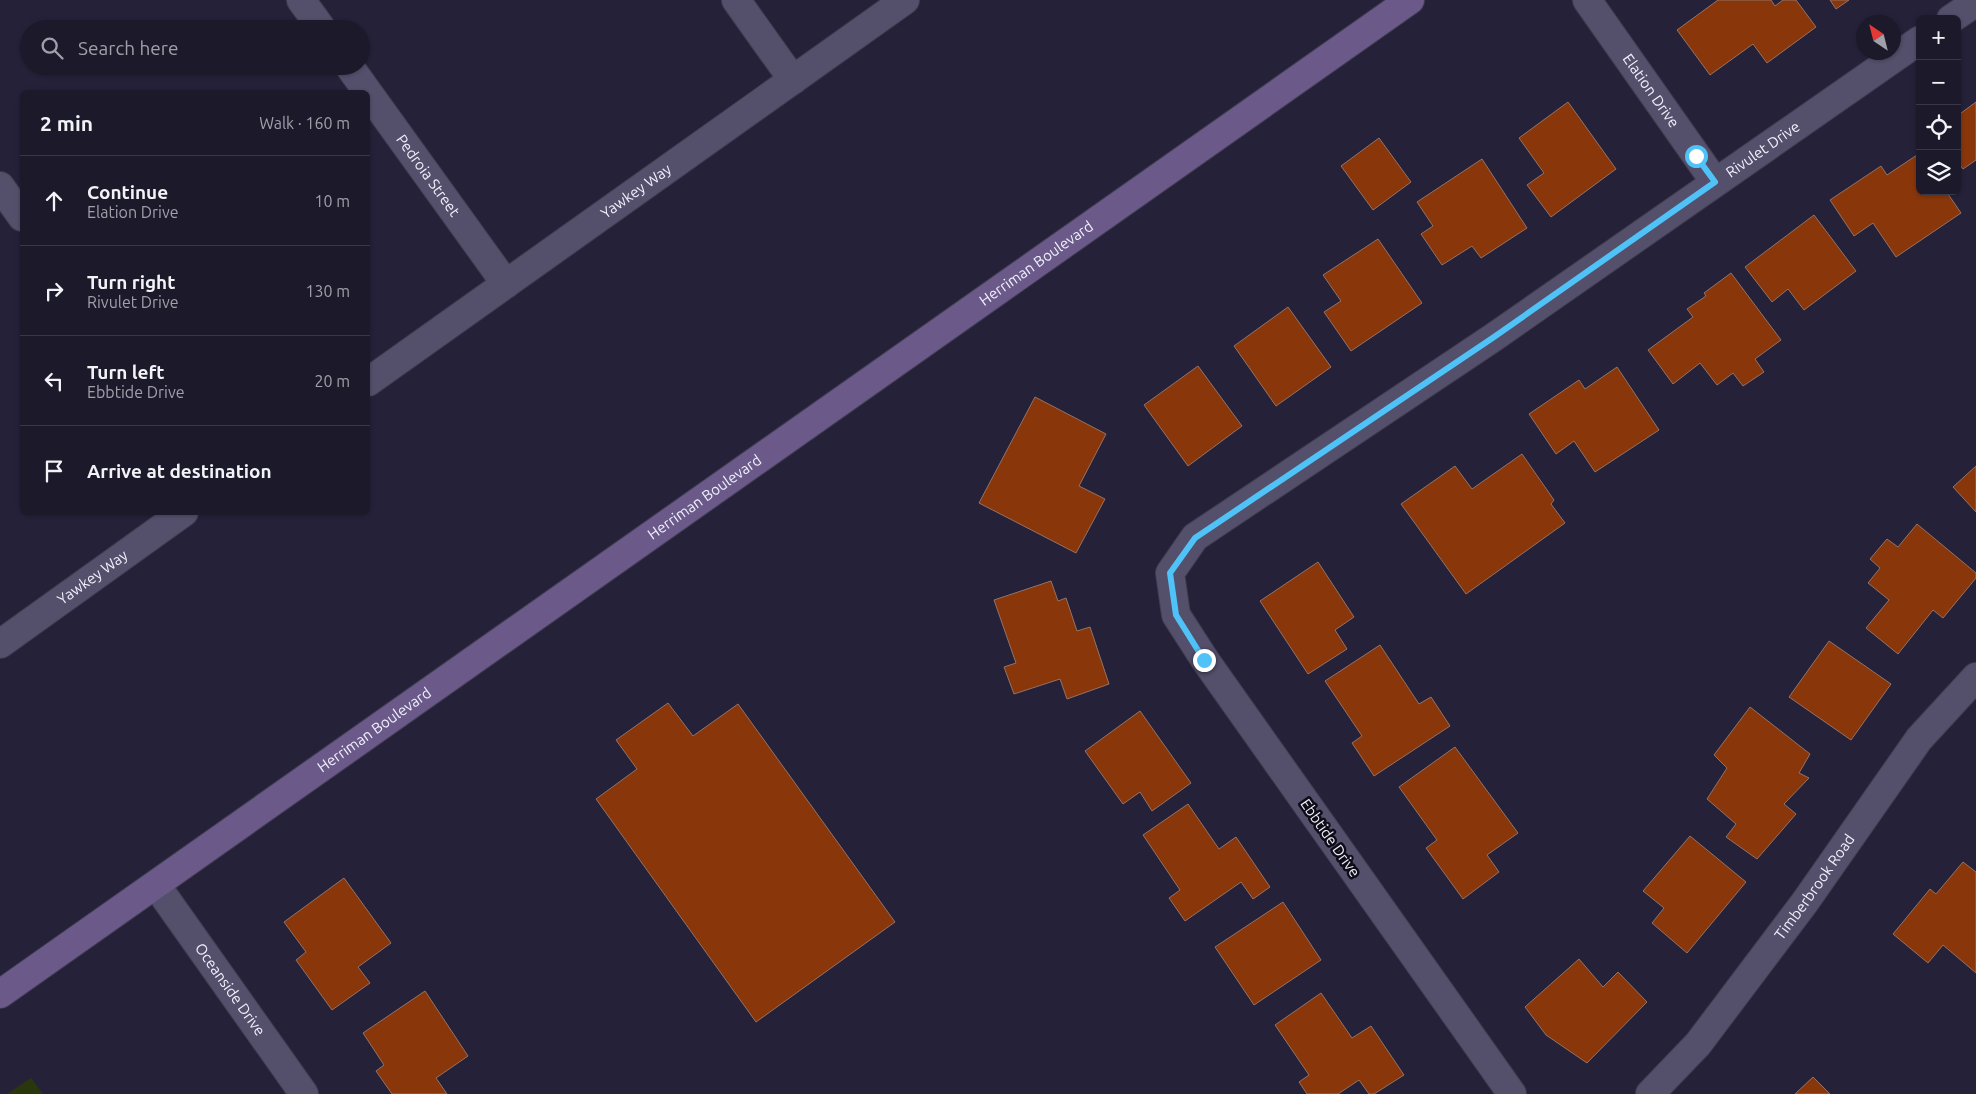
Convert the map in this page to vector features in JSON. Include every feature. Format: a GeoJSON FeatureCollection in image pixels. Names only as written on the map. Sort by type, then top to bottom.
{"type":"FeatureCollection","features":[{"type":"Feature","properties":{"kind":"street"},"geometry":{"type":"LineString","coordinates":[[301,0],[315,20]]}},
{"type":"Feature","properties":{"kind":"street"},"geometry":{"type":"LineString","coordinates":[[736,0],[793,80]]}},
{"type":"Feature","properties":{"kind":"street","name":"Yawkey Way"},"geometry":{"type":"LineString","coordinates":[[370,381],[905,0]]}},
{"type":"Feature","properties":{"kind":"street","name":"Herriman Boulevard"},"geometry":{"type":"LineString","coordinates":[[0,994],[1410,0]]}},
{"type":"Feature","properties":{"kind":"street","name":"Elation Drive"},"geometry":{"type":"LineString","coordinates":[[1587,0],[1715,182]]}},
{"type":"Feature","properties":{"kind":"street"},"geometry":{"type":"LineString","coordinates":[[1957,15],[1976,2]]}},
{"type":"Feature","properties":{"kind":"street","name":"Rivulet Drive"},"geometry":{"type":"LineString","coordinates":[[1170,573],[1195,538],[1494,337],[1916,43]]}},
{"type":"Feature","properties":{"kind":"street","name":"Pedroia Street"},"geometry":{"type":"LineString","coordinates":[[355,75],[366,90]]}},
{"type":"Feature","properties":{"kind":"street","name":"Pedroia Street"},"geometry":{"type":"LineString","coordinates":[[370,95],[506,284]]}},
{"type":"Feature","properties":{"kind":"street"},"geometry":{"type":"LineString","coordinates":[[0,186],[20,214]]}},
{"type":"Feature","properties":{"kind":"street","name":"Yawkey Way"},"geometry":{"type":"LineString","coordinates":[[0,644],[180,515]]}},
{"type":"Feature","properties":{"kind":"street","name":"Ebbtide Drive"},"geometry":{"type":"LineString","coordinates":[[1170,573],[1176,615],[1204,660],[1512,1094]]}},
{"type":"Feature","properties":{"kind":"street","name":"Timberbrook Road"},"geometry":{"type":"LineString","coordinates":[[1650,1094],[1704,1036],[1805,902],[1919,740],[1976,677]]}},
{"type":"Feature","properties":{"kind":"street","name":"Oceanside Drive"},"geometry":{"type":"LineString","coordinates":[[156,885],[304,1094]]}},
{"type":"Feature","properties":{"kind":"green space"},"geometry":{"type":"Polygon","coordinates":[[[31,1078],[43,1094],[7,1094],[31,1078]]]}},
{"type":"Feature","properties":{"kind":"building"},"geometry":{"type":"Polygon","coordinates":[[[1718,0],[1771,0],[1775,6],[1783,0],[1796,0],[1816,27],[1767,63],[1753,44],[1710,75],[1677,30],[1718,0]]]}},
{"type":"Feature","properties":{"kind":"building"},"geometry":{"type":"Polygon","coordinates":[[[1830,0],[1849,0],[1836,9],[1830,0]]]}},
{"type":"Feature","properties":{"kind":"building"},"geometry":{"type":"Polygon","coordinates":[[[1568,102],[1616,169],[1551,217],[1527,185],[1544,173],[1519,138],[1568,102]]]}},
{"type":"Feature","properties":{"kind":"building"},"geometry":{"type":"Polygon","coordinates":[[[1976,102],[1976,160],[1963,169],[1961,166],[1961,113],[1976,102]]]}},
{"type":"Feature","properties":{"kind":"building"},"geometry":{"type":"Polygon","coordinates":[[[1379,138],[1411,182],[1373,210],[1341,166],[1379,138]]]}},
{"type":"Feature","properties":{"kind":"building"},"geometry":{"type":"Polygon","coordinates":[[[1916,156],[1916,195],[1949,195],[1961,213],[1896,257],[1873,223],[1854,236],[1830,200],[1881,166],[1887,175],[1916,156]]]}},
{"type":"Feature","properties":{"kind":"building"},"geometry":{"type":"Polygon","coordinates":[[[1482,159],[1527,228],[1481,258],[1472,246],[1442,265],[1421,234],[1433,226],[1417,202],[1482,159]]]}},
{"type":"Feature","properties":{"kind":"building"},"geometry":{"type":"Polygon","coordinates":[[[1814,215],[1856,271],[1804,310],[1788,289],[1772,302],[1745,267],[1814,215]]]}},
{"type":"Feature","properties":{"kind":"building"},"geometry":{"type":"Polygon","coordinates":[[[1378,239],[1422,303],[1351,351],[1324,312],[1341,301],[1323,275],[1378,239]]]}},
{"type":"Feature","properties":{"kind":"building"},"geometry":{"type":"Polygon","coordinates":[[[1731,273],[1781,340],[1755,359],[1764,372],[1743,386],[1733,373],[1717,385],[1700,363],[1673,384],[1648,350],[1693,317],[1687,309],[1706,296],[1704,293],[1731,273]]]}},
{"type":"Feature","properties":{"kind":"building"},"geometry":{"type":"Polygon","coordinates":[[[1288,307],[1331,367],[1276,406],[1234,346],[1288,307]]]}},
{"type":"Feature","properties":{"kind":"building"},"geometry":{"type":"Polygon","coordinates":[[[1198,366],[1242,426],[1188,466],[1144,405],[1198,366]]]}},
{"type":"Feature","properties":{"kind":"building"},"geometry":{"type":"Polygon","coordinates":[[[1617,367],[1659,430],[1595,472],[1574,441],[1556,454],[1529,414],[1579,380],[1585,389],[1617,367]]]}},
{"type":"Feature","properties":{"kind":"building"},"geometry":{"type":"Polygon","coordinates":[[[1035,397],[1106,434],[1079,486],[1105,499],[1076,553],[979,503],[1035,397]]]}},
{"type":"Feature","properties":{"kind":"building"},"geometry":{"type":"Polygon","coordinates":[[[1522,454],[1554,500],[1551,504],[1565,523],[1466,594],[1401,504],[1455,466],[1472,489],[1522,454]]]}},
{"type":"Feature","properties":{"kind":"building"},"geometry":{"type":"Polygon","coordinates":[[[1976,466],[1976,512],[1953,487],[1976,466]]]}},
{"type":"Feature","properties":{"kind":"building"},"geometry":{"type":"Polygon","coordinates":[[[1917,524],[1976,573],[1976,578],[1943,618],[1933,610],[1898,654],[1866,628],[1889,600],[1868,583],[1880,568],[1870,559],[1887,539],[1898,547],[1917,524]]]}},
{"type":"Feature","properties":{"kind":"building"},"geometry":{"type":"Polygon","coordinates":[[[1318,562],[1354,617],[1335,630],[1347,649],[1308,674],[1260,601],[1318,562]]]}},
{"type":"Feature","properties":{"kind":"building"},"geometry":{"type":"Polygon","coordinates":[[[1051,581],[1058,601],[1066,598],[1077,631],[1090,627],[1109,684],[1067,699],[1060,679],[1014,694],[1004,667],[1016,663],[994,600],[1051,581]]]}},
{"type":"Feature","properties":{"kind":"building"},"geometry":{"type":"Polygon","coordinates":[[[1829,641],[1891,684],[1851,740],[1789,697],[1829,641]]]}},
{"type":"Feature","properties":{"kind":"building"},"geometry":{"type":"Polygon","coordinates":[[[1380,645],[1419,704],[1431,697],[1450,726],[1374,776],[1352,743],[1362,736],[1325,681],[1380,645]]]}},
{"type":"Feature","properties":{"kind":"building"},"geometry":{"type":"Polygon","coordinates":[[[668,703],[693,736],[738,704],[895,922],[756,1022],[596,799],[637,769],[616,740],[668,703]]]}},
{"type":"Feature","properties":{"kind":"building"},"geometry":{"type":"Polygon","coordinates":[[[1750,707],[1810,754],[1799,773],[1809,778],[1784,804],[1796,814],[1757,859],[1726,837],[1736,824],[1707,799],[1727,768],[1714,755],[1750,707]]]}},
{"type":"Feature","properties":{"kind":"building"},"geometry":{"type":"Polygon","coordinates":[[[1140,711],[1191,783],[1152,811],[1140,792],[1123,804],[1085,751],[1140,711]]]}},
{"type":"Feature","properties":{"kind":"building"},"geometry":{"type":"Polygon","coordinates":[[[1455,747],[1518,833],[1487,855],[1499,872],[1463,899],[1426,848],[1437,840],[1399,787],[1455,747]]]}},
{"type":"Feature","properties":{"kind":"building"},"geometry":{"type":"Polygon","coordinates":[[[1188,804],[1219,849],[1236,837],[1270,887],[1253,899],[1241,882],[1185,921],[1169,898],[1180,890],[1143,835],[1188,804]]]}},
{"type":"Feature","properties":{"kind":"building"},"geometry":{"type":"Polygon","coordinates":[[[1690,836],[1746,882],[1687,953],[1652,923],[1664,908],[1643,891],[1690,836]]]}},
{"type":"Feature","properties":{"kind":"building"},"geometry":{"type":"Polygon","coordinates":[[[1963,862],[1976,872],[1976,973],[1943,945],[1928,963],[1893,934],[1930,889],[1936,894],[1963,862]]]}},
{"type":"Feature","properties":{"kind":"building"},"geometry":{"type":"Polygon","coordinates":[[[344,878],[391,943],[358,967],[370,983],[332,1010],[296,960],[306,952],[284,922],[344,878]]]}},
{"type":"Feature","properties":{"kind":"building"},"geometry":{"type":"Polygon","coordinates":[[[1283,902],[1321,960],[1254,1005],[1215,947],[1283,902]]]}},
{"type":"Feature","properties":{"kind":"building"},"geometry":{"type":"Polygon","coordinates":[[[1579,959],[1603,987],[1618,972],[1647,1002],[1587,1063],[1546,1035],[1525,1007],[1579,959]]]}},
{"type":"Feature","properties":{"kind":"building"},"geometry":{"type":"Polygon","coordinates":[[[425,991],[468,1056],[436,1078],[447,1094],[392,1094],[376,1071],[384,1065],[363,1033],[425,991]]]}},
{"type":"Feature","properties":{"kind":"building"},"geometry":{"type":"Polygon","coordinates":[[[1321,993],[1352,1038],[1371,1026],[1404,1075],[1374,1094],[1369,1094],[1359,1080],[1338,1094],[1307,1094],[1299,1082],[1309,1075],[1275,1025],[1321,993]]]}},
{"type":"Feature","properties":{"kind":"building"},"geometry":{"type":"Polygon","coordinates":[[[1813,1077],[1830,1094],[1795,1094],[1813,1077]]]}},
{"type":"Feature","properties":{"kind":"route"},"geometry":{"type":"LineString","coordinates":[[1204,660],[1176,615],[1170,573],[1195,538],[1494,337],[1715,182],[1696,156]]}}]}
